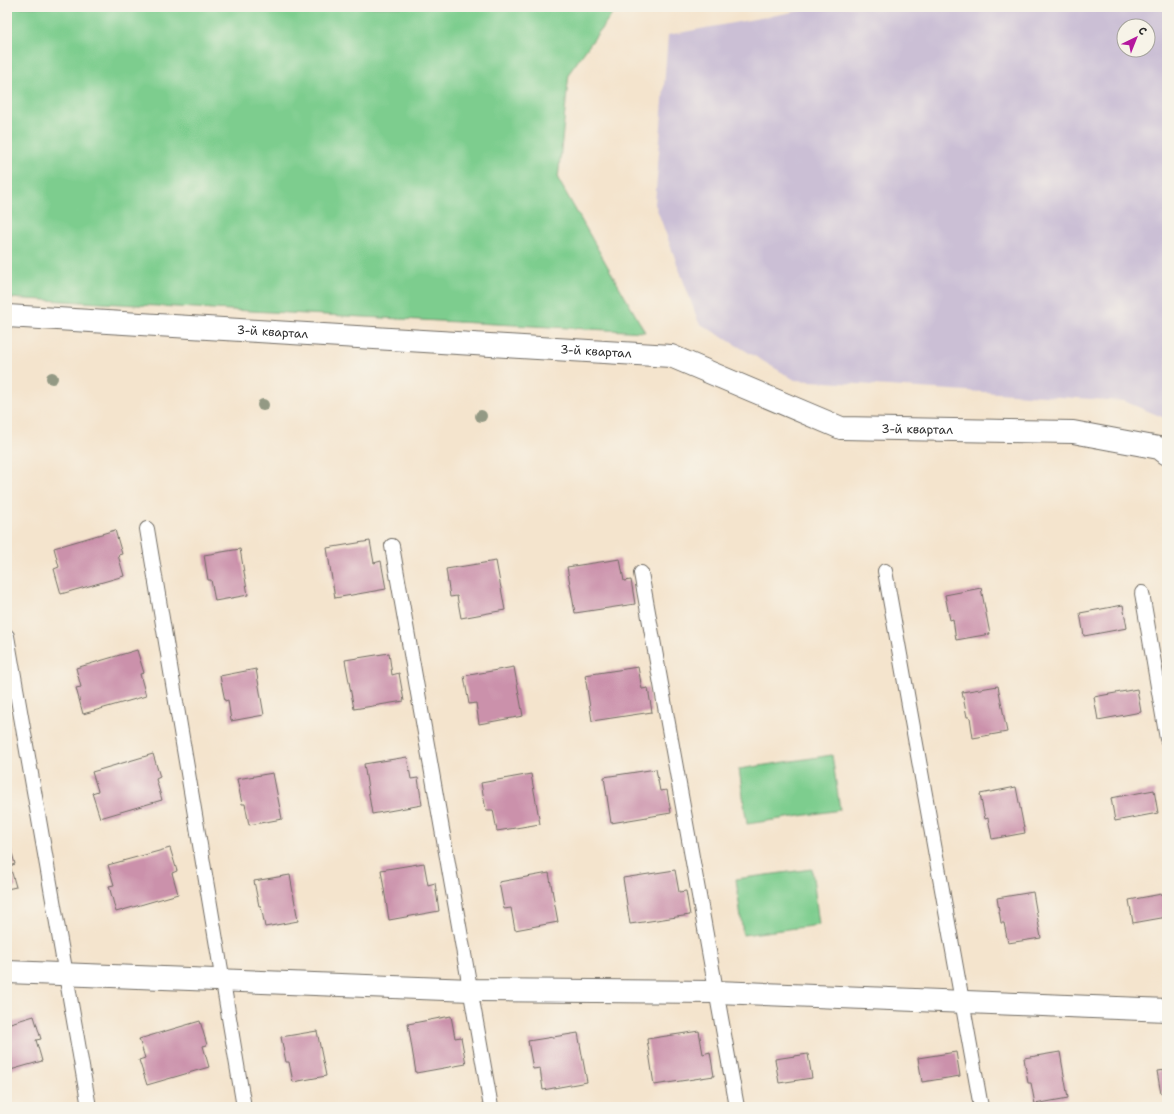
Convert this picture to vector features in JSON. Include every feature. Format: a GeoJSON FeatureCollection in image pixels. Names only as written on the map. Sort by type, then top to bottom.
{"type":"FeatureCollection","features":[{"type":"Feature","properties":{"kind":"street","name":"3-й квартал"},"geometry":{"type":"LineString","coordinates":[[7,316],[671,356],[841,428],[1073,432],[1159,448],[1167,454]]}},
{"type":"Feature","properties":{"kind":"street"},"geometry":{"type":"LineString","coordinates":[[7,972],[470,990],[716,992],[1167,1010]]}},
{"type":"Feature","properties":{"kind":"lane"},"geometry":{"type":"LineString","coordinates":[[147,529],[244,1107]]}},
{"type":"Feature","properties":{"kind":"lane"},"geometry":{"type":"LineString","coordinates":[[392,546],[491,1107]]}},
{"type":"Feature","properties":{"kind":"lane"},"geometry":{"type":"LineString","coordinates":[[885,571],[981,1107]]}},
{"type":"Feature","properties":{"kind":"lane"},"geometry":{"type":"LineString","coordinates":[[641,573],[737,1107]]}},
{"type":"Feature","properties":{"kind":"lane"},"geometry":{"type":"LineString","coordinates":[[1142,593],[1167,739]]}},
{"type":"Feature","properties":{"kind":"lane"},"geometry":{"type":"LineString","coordinates":[[7,636],[89,1107]]}},
{"type":"Feature","properties":{"kind":"shaded area"},"geometry":{"type":"Polygon","coordinates":[[[820,7],[1167,7],[1167,419],[1124,401],[795,380],[699,323],[655,204],[668,35],[820,7]]]}},
{"type":"Feature","properties":{"kind":"green space"},"geometry":{"type":"Polygon","coordinates":[[[7,7],[617,7],[569,73],[558,179],[645,332],[7,298],[7,7]]]}},
{"type":"Feature","properties":{"kind":"green space"},"geometry":{"type":"Polygon","coordinates":[[[832,755],[840,810],[747,824],[739,769],[832,755]]]}},
{"type":"Feature","properties":{"kind":"green space"},"geometry":{"type":"Polygon","coordinates":[[[812,869],[819,925],[743,935],[736,879],[812,869]]]}},
{"type":"Feature","properties":{"kind":"building"},"geometry":{"type":"Polygon","coordinates":[[[115,530],[122,554],[118,555],[124,576],[61,594],[54,569],[59,567],[54,548],[115,530]]]}},
{"type":"Feature","properties":{"kind":"building"},"geometry":{"type":"Polygon","coordinates":[[[370,541],[374,563],[381,561],[386,589],[335,598],[327,548],[370,541]]]}},
{"type":"Feature","properties":{"kind":"building"},"geometry":{"type":"Polygon","coordinates":[[[240,549],[248,595],[215,601],[211,580],[208,580],[204,555],[240,549]]]}},
{"type":"Feature","properties":{"kind":"building"},"geometry":{"type":"Polygon","coordinates":[[[620,559],[624,581],[631,580],[635,604],[575,613],[567,567],[620,559]]]}},
{"type":"Feature","properties":{"kind":"building"},"geometry":{"type":"Polygon","coordinates":[[[496,561],[505,610],[461,618],[457,596],[450,597],[446,569],[496,561]]]}},
{"type":"Feature","properties":{"kind":"building"},"geometry":{"type":"Polygon","coordinates":[[[981,588],[990,634],[956,640],[953,619],[950,620],[945,595],[981,588]]]}},
{"type":"Feature","properties":{"kind":"building"},"geometry":{"type":"Polygon","coordinates":[[[1123,605],[1127,628],[1084,636],[1080,613],[1123,605]]]}},
{"type":"Feature","properties":{"kind":"building"},"geometry":{"type":"Polygon","coordinates":[[[137,650],[144,673],[140,674],[146,696],[83,714],[76,688],[81,687],[76,668],[137,650]]]}},
{"type":"Feature","properties":{"kind":"building"},"geometry":{"type":"Polygon","coordinates":[[[389,653],[392,675],[399,673],[404,701],[354,709],[345,660],[389,653]]]}},
{"type":"Feature","properties":{"kind":"building"},"geometry":{"type":"Polygon","coordinates":[[[514,667],[523,716],[479,724],[476,703],[469,704],[464,676],[514,667]]]}},
{"type":"Feature","properties":{"kind":"building"},"geometry":{"type":"Polygon","coordinates":[[[638,667],[642,689],[648,688],[652,712],[592,721],[585,675],[638,667]]]}},
{"type":"Feature","properties":{"kind":"building"},"geometry":{"type":"Polygon","coordinates":[[[256,669],[264,715],[231,721],[228,700],[225,701],[220,676],[256,669]]]}},
{"type":"Feature","properties":{"kind":"building"},"geometry":{"type":"Polygon","coordinates":[[[998,686],[1007,732],[973,738],[970,717],[967,717],[962,692],[998,686]]]}},
{"type":"Feature","properties":{"kind":"building"},"geometry":{"type":"Polygon","coordinates":[[[1137,689],[1141,712],[1098,720],[1094,697],[1137,689]]]}},
{"type":"Feature","properties":{"kind":"building"},"geometry":{"type":"Polygon","coordinates":[[[153,754],[160,777],[156,779],[162,800],[100,818],[92,793],[98,791],[92,772],[153,754]]]}},
{"type":"Feature","properties":{"kind":"building"},"geometry":{"type":"Polygon","coordinates":[[[407,757],[411,779],[418,778],[422,805],[372,814],[364,764],[407,757]]]}},
{"type":"Feature","properties":{"kind":"building"},"geometry":{"type":"Polygon","coordinates":[[[656,769],[660,791],[667,790],[671,813],[611,823],[604,777],[656,769]]]}},
{"type":"Feature","properties":{"kind":"building"},"geometry":{"type":"Polygon","coordinates":[[[273,773],[282,819],[249,825],[245,804],[242,804],[237,779],[273,773]]]}},
{"type":"Feature","properties":{"kind":"building"},"geometry":{"type":"Polygon","coordinates":[[[531,774],[540,824],[497,831],[493,810],[486,810],[481,783],[531,774]]]}},
{"type":"Feature","properties":{"kind":"building"},"geometry":{"type":"Polygon","coordinates":[[[1016,787],[1025,833],[992,839],[988,818],[985,819],[980,794],[1016,787]]]}},
{"type":"Feature","properties":{"kind":"building"},"geometry":{"type":"Polygon","coordinates":[[[1154,790],[1158,813],[1115,821],[1111,798],[1154,790]]]}},
{"type":"Feature","properties":{"kind":"building"},"geometry":{"type":"Polygon","coordinates":[[[7,842],[9,842],[15,864],[10,866],[16,887],[7,889],[7,842]]]}},
{"type":"Feature","properties":{"kind":"building"},"geometry":{"type":"Polygon","coordinates":[[[170,848],[177,871],[172,873],[178,894],[116,912],[109,886],[114,885],[108,865],[170,848]]]}},
{"type":"Feature","properties":{"kind":"building"},"geometry":{"type":"Polygon","coordinates":[[[424,863],[428,885],[435,883],[439,911],[389,920],[381,870],[424,863]]]}},
{"type":"Feature","properties":{"kind":"building"},"geometry":{"type":"Polygon","coordinates":[[[675,870],[679,892],[686,891],[690,915],[630,924],[623,878],[675,870]]]}},
{"type":"Feature","properties":{"kind":"building"},"geometry":{"type":"Polygon","coordinates":[[[549,873],[558,922],[515,930],[511,908],[504,909],[499,882],[549,873]]]}},
{"type":"Feature","properties":{"kind":"building"},"geometry":{"type":"Polygon","coordinates":[[[290,875],[298,921],[265,927],[254,881],[290,875]]]}},
{"type":"Feature","properties":{"kind":"building"},"geometry":{"type":"Polygon","coordinates":[[[1033,892],[1041,938],[1008,943],[1004,923],[1001,923],[997,898],[1033,892]]]}},
{"type":"Feature","properties":{"kind":"building"},"geometry":{"type":"Polygon","coordinates":[[[1167,893],[1167,917],[1133,923],[1129,900],[1167,893]]]}},
{"type":"Feature","properties":{"kind":"building"},"geometry":{"type":"Polygon","coordinates":[[[34,1016],[41,1039],[36,1040],[42,1061],[7,1071],[7,1024],[34,1016]]]}},
{"type":"Feature","properties":{"kind":"building"},"geometry":{"type":"Polygon","coordinates":[[[451,1016],[455,1038],[461,1037],[466,1064],[416,1073],[408,1024],[451,1016]]]}},
{"type":"Feature","properties":{"kind":"building"},"geometry":{"type":"Polygon","coordinates":[[[200,1021],[207,1045],[203,1046],[209,1067],[147,1085],[139,1060],[145,1058],[139,1039],[200,1021]]]}},
{"type":"Feature","properties":{"kind":"building"},"geometry":{"type":"Polygon","coordinates":[[[317,1031],[326,1076],[293,1082],[289,1062],[286,1062],[281,1037],[317,1031]]]}},
{"type":"Feature","properties":{"kind":"building"},"geometry":{"type":"Polygon","coordinates":[[[699,1031],[703,1054],[710,1052],[714,1076],[654,1085],[647,1039],[699,1031]]]}},
{"type":"Feature","properties":{"kind":"building"},"geometry":{"type":"Polygon","coordinates":[[[578,1033],[587,1082],[543,1090],[540,1068],[533,1069],[528,1041],[578,1033]]]}},
{"type":"Feature","properties":{"kind":"building"},"geometry":{"type":"Polygon","coordinates":[[[956,1052],[960,1076],[922,1082],[918,1058],[956,1052]]]}},
{"type":"Feature","properties":{"kind":"building"},"geometry":{"type":"Polygon","coordinates":[[[1060,1052],[1068,1098],[1035,1104],[1031,1083],[1028,1083],[1024,1058],[1060,1052]]]}},
{"type":"Feature","properties":{"kind":"building"},"geometry":{"type":"Polygon","coordinates":[[[808,1054],[812,1078],[779,1083],[775,1059],[808,1054]]]}},
{"type":"Feature","properties":{"kind":"building"},"geometry":{"type":"Polygon","coordinates":[[[1167,1070],[1167,1093],[1161,1094],[1157,1071],[1167,1070]]]}}]}
